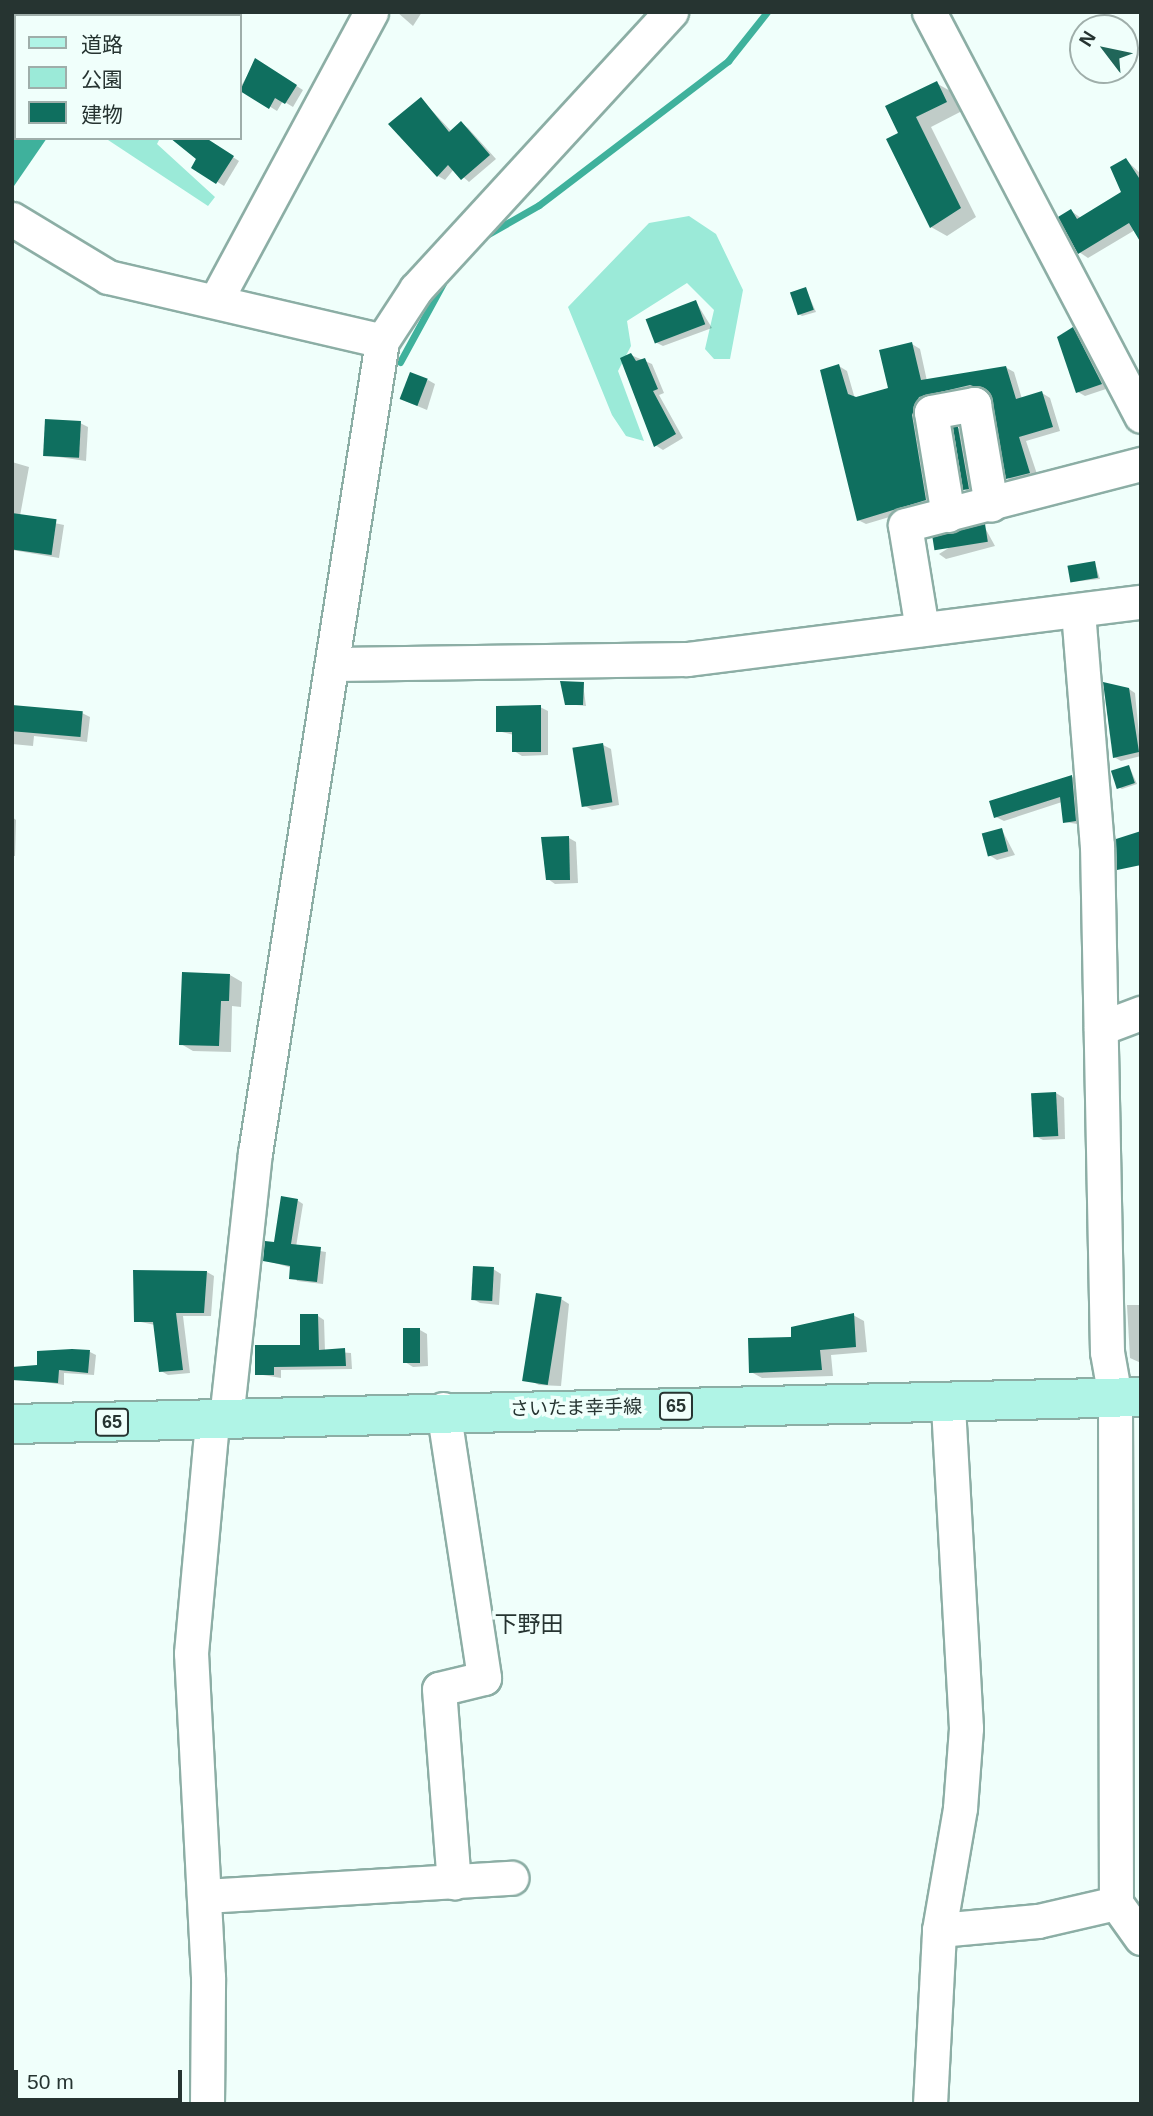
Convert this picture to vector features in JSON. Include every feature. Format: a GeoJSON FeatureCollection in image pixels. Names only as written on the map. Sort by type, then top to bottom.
{"type":"FeatureCollection","features":[{"type":"Feature","properties":{"kind":"main road","name":"さいたま幸手線"},"geometry":{"type":"LineString","coordinates":[[12,1423],[219,1420],[443,1409],[947,1403],[1128,1397]]}},
{"type":"Feature","properties":{"kind":"street"},"geometry":{"type":"LineString","coordinates":[[216,300],[371,12]]}},
{"type":"Feature","properties":{"kind":"street"},"geometry":{"type":"LineString","coordinates":[[207,2104],[204,1896],[191,1653],[254,1153],[334,664],[382,341],[425,279],[671,12]]}},
{"type":"Feature","properties":{"kind":"street"},"geometry":{"type":"LineString","coordinates":[[929,12],[1141,416]]}},
{"type":"Feature","properties":{"kind":"street"},"geometry":{"type":"LineString","coordinates":[[12,219],[108,277],[216,300],[382,341]]}},
{"type":"Feature","properties":{"kind":"street"},"geometry":{"type":"LineString","coordinates":[[948,515],[931,412],[974,404],[991,505]]}},
{"type":"Feature","properties":{"kind":"street"},"geometry":{"type":"LineString","coordinates":[[922,629],[905,525],[991,505],[1141,464]]}},
{"type":"Feature","properties":{"kind":"street"},"geometry":{"type":"LineString","coordinates":[[334,664],[687,659],[1141,602]]}},
{"type":"Feature","properties":{"kind":"street"},"geometry":{"type":"LineString","coordinates":[[1078,611],[1097,845],[1107,1352],[1128,1397],[1116,1903],[1141,1938]]}},
{"type":"Feature","properties":{"kind":"street"},"geometry":{"type":"LineString","coordinates":[[1101,1028],[1141,1013]]}},
{"type":"Feature","properties":{"kind":"street"},"geometry":{"type":"LineString","coordinates":[[930,2104],[939,1930],[960,1808],[966,1728],[947,1403]]}},
{"type":"Feature","properties":{"kind":"street"},"geometry":{"type":"LineString","coordinates":[[443,1409],[484,1678],[439,1689],[454,1882]]}},
{"type":"Feature","properties":{"kind":"street"},"geometry":{"type":"LineString","coordinates":[[204,1896],[511,1878]]}},
{"type":"Feature","properties":{"kind":"street"},"geometry":{"type":"LineString","coordinates":[[939,1930],[1038,1921],[1116,1903]]}},
{"type":"Feature","properties":{"kind":"green space"},"geometry":{"type":"Polygon","coordinates":[[[108,140],[159,140],[157,144],[215,197],[208,206],[108,140]]]}},
{"type":"Feature","properties":{"kind":"green space"},"geometry":{"type":"Polygon","coordinates":[[[689,216],[716,234],[743,290],[730,359],[714,359],[705,349],[714,310],[687,283],[627,321],[631,346],[618,371],[644,441],[626,436],[612,415],[568,307],[649,223],[689,216]]]}},
{"type":"Feature","properties":{"kind":"shaded area"},"geometry":{"type":"Polygon","coordinates":[[[12,96],[14,140],[46,140],[14,186],[12,96]]]}},
{"type":"Feature","properties":{"kind":"building"},"geometry":{"type":"Polygon","coordinates":[[[255,58],[297,85],[285,104],[275,98],[269,109],[242,92],[255,58]]]}},
{"type":"Feature","properties":{"kind":"building"},"geometry":{"type":"Polygon","coordinates":[[[937,81],[947,102],[916,117],[961,208],[930,228],[886,139],[898,133],[885,106],[937,81]]]}},
{"type":"Feature","properties":{"kind":"building"},"geometry":{"type":"Polygon","coordinates":[[[421,97],[449,132],[461,121],[490,155],[461,180],[448,165],[437,177],[388,124],[421,97]]]}},
{"type":"Feature","properties":{"kind":"building"},"geometry":{"type":"Polygon","coordinates":[[[172,140],[209,140],[234,156],[216,184],[191,168],[196,159],[172,140]]]}},
{"type":"Feature","properties":{"kind":"building"},"geometry":{"type":"Polygon","coordinates":[[[1126,158],[1141,181],[1141,243],[1129,223],[1078,254],[1058,217],[1071,209],[1077,219],[1121,192],[1110,167],[1126,158]]]}},
{"type":"Feature","properties":{"kind":"building"},"geometry":{"type":"Polygon","coordinates":[[[806,287],[814,310],[798,315],[790,293],[806,287]]]}},
{"type":"Feature","properties":{"kind":"building"},"geometry":{"type":"Polygon","coordinates":[[[696,300],[705,324],[655,344],[646,319],[696,300]]]}},
{"type":"Feature","properties":{"kind":"building"},"geometry":{"type":"Polygon","coordinates":[[[1073,327],[1102,384],[1076,393],[1057,337],[1073,327]]]}},
{"type":"Feature","properties":{"kind":"building"},"geometry":{"type":"Polygon","coordinates":[[[912,342],[921,380],[1006,366],[1016,399],[1042,391],[1053,427],[1019,437],[1030,473],[1006,479],[988,391],[970,385],[919,397],[912,415],[926,500],[857,521],[820,370],[839,364],[848,394],[856,397],[888,388],[879,350],[912,342]]]}},
{"type":"Feature","properties":{"kind":"building"},"geometry":{"type":"Polygon","coordinates":[[[631,353],[636,361],[645,358],[658,389],[653,391],[676,434],[654,447],[620,358],[631,353]]]}},
{"type":"Feature","properties":{"kind":"building"},"geometry":{"type":"Polygon","coordinates":[[[410,372],[428,379],[417,406],[400,399],[410,372]]]}},
{"type":"Feature","properties":{"kind":"building"},"geometry":{"type":"Polygon","coordinates":[[[45,419],[81,421],[79,458],[43,456],[45,419]]]}},
{"type":"Feature","properties":{"kind":"building"},"geometry":{"type":"Polygon","coordinates":[[[953,427],[958,427],[969,489],[963,490],[953,427]]]}},
{"type":"Feature","properties":{"kind":"building"},"geometry":{"type":"Polygon","coordinates":[[[12,513],[57,519],[52,555],[12,549],[12,513]]]}},
{"type":"Feature","properties":{"kind":"building"},"geometry":{"type":"Polygon","coordinates":[[[985,524],[988,542],[934,550],[932,532],[985,524]]]}},
{"type":"Feature","properties":{"kind":"building"},"geometry":{"type":"Polygon","coordinates":[[[1095,561],[1098,578],[1070,583],[1067,566],[1095,561]]]}},
{"type":"Feature","properties":{"kind":"building"},"geometry":{"type":"Polygon","coordinates":[[[560,681],[584,682],[583,705],[565,705],[560,681]]]}},
{"type":"Feature","properties":{"kind":"building"},"geometry":{"type":"Polygon","coordinates":[[[1103,682],[1129,688],[1139,752],[1113,758],[1103,682]]]}},
{"type":"Feature","properties":{"kind":"building"},"geometry":{"type":"Polygon","coordinates":[[[12,705],[83,711],[80,737],[12,731],[12,705]]]}},
{"type":"Feature","properties":{"kind":"building"},"geometry":{"type":"Polygon","coordinates":[[[541,705],[541,752],[512,752],[512,732],[496,732],[496,706],[541,705]]]}},
{"type":"Feature","properties":{"kind":"building"},"geometry":{"type":"Polygon","coordinates":[[[603,743],[612,802],[582,807],[572,748],[603,743]]]}},
{"type":"Feature","properties":{"kind":"building"},"geometry":{"type":"Polygon","coordinates":[[[1129,765],[1135,783],[1117,789],[1111,771],[1129,765]]]}},
{"type":"Feature","properties":{"kind":"building"},"geometry":{"type":"Polygon","coordinates":[[[1072,775],[1076,821],[1063,823],[1060,797],[994,818],[989,801],[1072,775]]]}},
{"type":"Feature","properties":{"kind":"building"},"geometry":{"type":"Polygon","coordinates":[[[1002,828],[1008,851],[988,857],[982,833],[1002,828]]]}},
{"type":"Feature","properties":{"kind":"building"},"geometry":{"type":"Polygon","coordinates":[[[1141,831],[1141,865],[1117,870],[1116,839],[1141,831]]]}},
{"type":"Feature","properties":{"kind":"building"},"geometry":{"type":"Polygon","coordinates":[[[569,836],[570,880],[546,880],[541,837],[569,836]]]}},
{"type":"Feature","properties":{"kind":"building"},"geometry":{"type":"Polygon","coordinates":[[[182,972],[230,974],[229,1001],[221,1001],[219,1046],[179,1045],[182,972]]]}},
{"type":"Feature","properties":{"kind":"building"},"geometry":{"type":"Polygon","coordinates":[[[1056,1092],[1058,1136],[1033,1137],[1031,1093],[1056,1092]]]}},
{"type":"Feature","properties":{"kind":"building"},"geometry":{"type":"Polygon","coordinates":[[[281,1196],[298,1199],[291,1244],[321,1247],[317,1282],[289,1279],[290,1266],[263,1261],[265,1241],[274,1242],[281,1196]]]}},
{"type":"Feature","properties":{"kind":"building"},"geometry":{"type":"Polygon","coordinates":[[[473,1266],[494,1267],[492,1301],[471,1300],[473,1266]]]}},
{"type":"Feature","properties":{"kind":"building"},"geometry":{"type":"Polygon","coordinates":[[[133,1270],[207,1271],[204,1313],[176,1313],[183,1370],[159,1372],[153,1322],[134,1322],[133,1270]]]}},
{"type":"Feature","properties":{"kind":"building"},"geometry":{"type":"Polygon","coordinates":[[[536,1293],[562,1297],[548,1385],[522,1381],[536,1293]]]}},
{"type":"Feature","properties":{"kind":"building"},"geometry":{"type":"Polygon","coordinates":[[[854,1313],[856,1347],[820,1350],[822,1370],[749,1373],[748,1338],[791,1337],[791,1327],[854,1313]]]}},
{"type":"Feature","properties":{"kind":"building"},"geometry":{"type":"Polygon","coordinates":[[[300,1314],[318,1314],[319,1350],[345,1348],[346,1366],[274,1367],[274,1375],[255,1375],[255,1345],[300,1345],[300,1314]]]}},
{"type":"Feature","properties":{"kind":"building"},"geometry":{"type":"Polygon","coordinates":[[[403,1328],[420,1328],[420,1363],[403,1363],[403,1328]]]}},
{"type":"Feature","properties":{"kind":"building"},"geometry":{"type":"Polygon","coordinates":[[[90,1350],[88,1373],[59,1370],[58,1383],[12,1380],[12,1367],[37,1365],[37,1351],[90,1350]]]}},
{"type":"Feature","properties":{"kind":"waterway"},"geometry":{"type":"LineString","coordinates":[[483,237],[539,205],[728,61],[767,12]]}},
{"type":"Feature","properties":{"kind":"waterway"},"geometry":{"type":"LineString","coordinates":[[400,362],[443,283]]}},
{"type":"Feature","properties":{"kind":"district","name":"下野田"},"geometry":{"type":"Point","coordinates":[529,1624]}}]}
